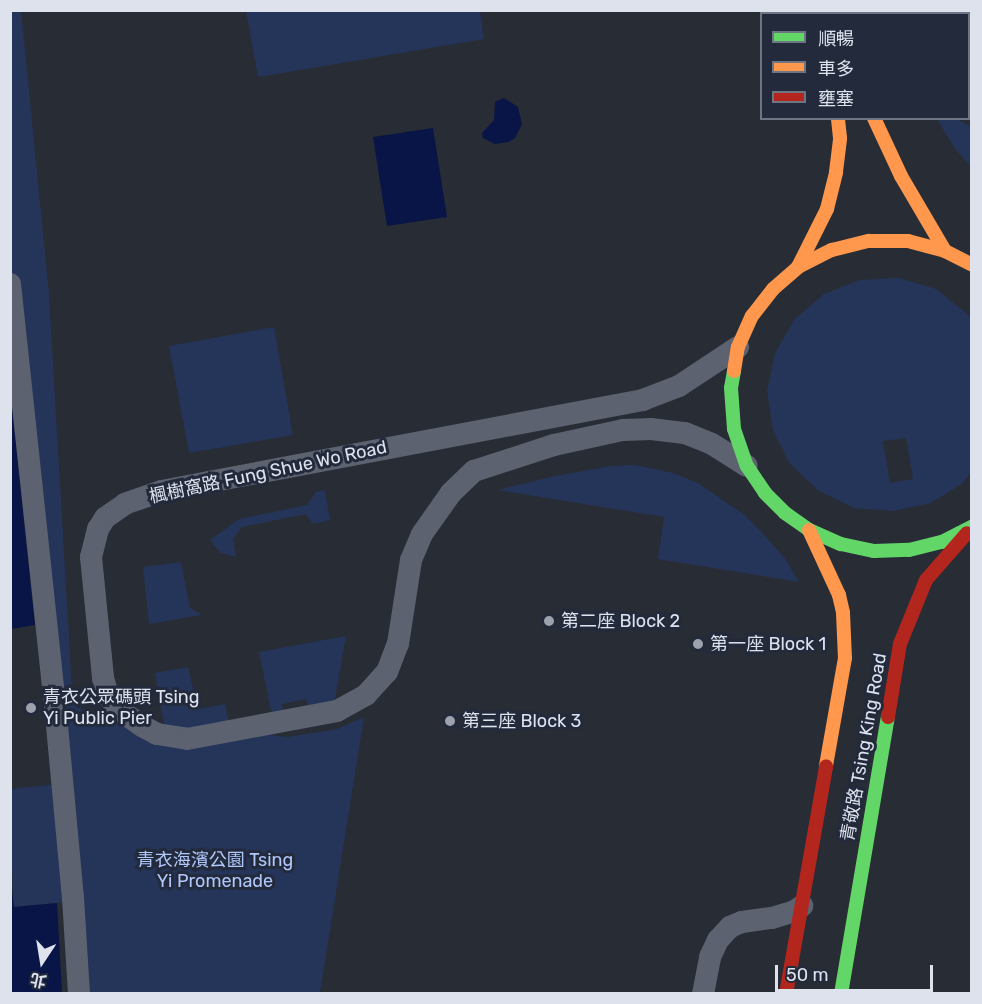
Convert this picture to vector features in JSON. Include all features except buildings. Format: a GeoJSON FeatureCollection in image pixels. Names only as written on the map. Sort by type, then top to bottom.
{"type":"FeatureCollection","features":[{"type":"Feature","properties":{"kind":"main road"},"geometry":{"type":"LineString","coordinates":[[798,267],[827,209],[836,172],[840,138],[838,120]]}},
{"type":"Feature","properties":{"kind":"main road"},"geometry":{"type":"LineString","coordinates":[[875,120],[901,176],[945,251]]}},
{"type":"Feature","properties":{"kind":"main road"},"geometry":{"type":"LineString","coordinates":[[972,265],[945,251],[908,241],[869,241],[832,250],[798,267],[772,290],[752,316],[738,347],[731,388],[735,429],[747,466],[765,493],[785,513],[809,530],[840,544],[874,551],[909,550],[942,542],[972,527]]}},
{"type":"Feature","properties":{"kind":"main road","name":"青敬路 Tsing King Road"},"geometry":{"type":"LineString","coordinates":[[841,993],[900,644],[926,580],[972,527]]}},
{"type":"Feature","properties":{"kind":"main road","name":"青敬路 Tsing King Road"},"geometry":{"type":"LineString","coordinates":[[786,993],[845,658],[846,635],[839,595],[809,530]]}},
{"type":"Feature","properties":{"kind":"street"},"geometry":{"type":"LineString","coordinates":[[10,284],[59,746],[79,993]]}},
{"type":"Feature","properties":{"kind":"street","name":"楓樹窩路 Fung Shue Wo Road"},"geometry":{"type":"LineString","coordinates":[[738,347],[679,386],[643,400],[220,479],[162,491],[125,504],[105,518],[98,529],[91,557],[101,659],[108,694],[118,709],[142,726],[157,734],[187,740],[337,711],[366,695],[387,672],[398,644],[403,600],[411,560],[418,543],[432,517],[474,471],[554,445],[623,430],[651,429],[685,434],[712,444],[747,466]]}},
{"type":"Feature","properties":{"kind":"street"},"geometry":{"type":"LineString","coordinates":[[703,993],[710,957],[718,940],[730,927],[742,922],[772,918],[795,911],[802,906]]}},
{"type":"Feature","properties":{"kind":"green space","name":"青衣海濱公園 Tsing Yi Promenade"},"geometry":{"type":"Polygon","coordinates":[[[21,10],[49,294],[72,690],[84,715],[164,724],[155,673],[188,667],[198,709],[225,704],[229,723],[208,728],[288,737],[337,729],[364,717],[320,993],[70,993],[65,902],[13,907],[10,789],[58,784],[10,389],[10,11],[21,10]]]}},
{"type":"Feature","properties":{"kind":"green space"},"geometry":{"type":"Polygon","coordinates":[[[246,11],[480,11],[484,39],[258,77],[246,11]]]}},
{"type":"Feature","properties":{"kind":"green space"},"geometry":{"type":"Polygon","coordinates":[[[959,120],[971,127],[971,166],[956,150],[938,121],[959,120]]]}},
{"type":"Feature","properties":{"kind":"green space"},"geometry":{"type":"Polygon","coordinates":[[[899,278],[936,289],[971,317],[971,472],[963,483],[931,503],[893,511],[854,508],[819,491],[790,464],[773,430],[767,391],[775,353],[795,319],[824,294],[860,280],[899,278]],[[906,438],[883,441],[890,483],[913,479],[906,438]]]}},
{"type":"Feature","properties":{"kind":"green space"},"geometry":{"type":"Polygon","coordinates":[[[274,327],[293,435],[189,453],[169,346],[274,327]]]}},
{"type":"Feature","properties":{"kind":"green space"},"geometry":{"type":"Polygon","coordinates":[[[635,465],[673,473],[698,483],[745,515],[784,557],[799,582],[658,559],[664,517],[498,490],[555,476],[612,466],[635,465]]]}},
{"type":"Feature","properties":{"kind":"green space"},"geometry":{"type":"Polygon","coordinates":[[[325,490],[330,520],[313,524],[306,514],[242,527],[233,539],[236,557],[221,553],[210,540],[239,519],[307,505],[316,492],[325,490]]]}},
{"type":"Feature","properties":{"kind":"green space"},"geometry":{"type":"Polygon","coordinates":[[[181,562],[190,608],[202,615],[149,624],[143,567],[181,562]]]}},
{"type":"Feature","properties":{"kind":"green space"},"geometry":{"type":"Polygon","coordinates":[[[346,636],[334,704],[308,709],[306,699],[282,704],[284,714],[272,716],[259,652],[346,636]]]}},
{"type":"Feature","properties":{"kind":"shaded area"},"geometry":{"type":"Polygon","coordinates":[[[504,98],[518,107],[522,124],[515,138],[509,142],[495,144],[483,138],[482,133],[494,120],[495,102],[504,98]]]}},
{"type":"Feature","properties":{"kind":"shaded area"},"geometry":{"type":"Polygon","coordinates":[[[433,128],[447,217],[387,226],[373,137],[433,128]]]}},
{"type":"Feature","properties":{"kind":"shaded area"},"geometry":{"type":"Polygon","coordinates":[[[10,389],[35,625],[11,629],[10,629],[10,389]]]}},
{"type":"Feature","properties":{"kind":"shaded area"},"geometry":{"type":"Polygon","coordinates":[[[10,869],[14,907],[57,903],[62,993],[11,993],[10,869]]]}},
{"type":"Feature","properties":{"kind":"traffic: fast"},"geometry":{"type":"LineString","coordinates":[[734,371],[731,388],[734,429],[747,466],[765,493],[785,513],[809,530],[841,544],[874,551],[909,550],[942,542],[972,527]]}},
{"type":"Feature","properties":{"kind":"traffic: fast"},"geometry":{"type":"LineString","coordinates":[[841,994],[888,717]]}},
{"type":"Feature","properties":{"kind":"traffic: slow"},"geometry":{"type":"LineString","coordinates":[[798,267],[827,209],[836,172],[840,138],[838,120]]}},
{"type":"Feature","properties":{"kind":"traffic: slow"},"geometry":{"type":"LineString","coordinates":[[875,120],[901,176],[945,251]]}},
{"type":"Feature","properties":{"kind":"traffic: slow"},"geometry":{"type":"LineString","coordinates":[[734,371],[738,347],[752,316],[773,289],[798,267],[832,250],[869,241],[908,241],[945,251],[972,265]]}},
{"type":"Feature","properties":{"kind":"traffic: slow"},"geometry":{"type":"LineString","coordinates":[[809,530],[839,595],[843,613],[845,658],[826,766]]}},
{"type":"Feature","properties":{"kind":"traffic: jam"},"geometry":{"type":"LineString","coordinates":[[888,717],[900,644],[926,580],[967,533]]}},
{"type":"Feature","properties":{"kind":"traffic: jam"},"geometry":{"type":"LineString","coordinates":[[786,994],[826,766]]}},
{"type":"Feature","properties":{"kind":"place","name":"第二座 Block 2"},"geometry":{"type":"Point","coordinates":[549,621]}},
{"type":"Feature","properties":{"kind":"place","name":"第一座 Block 1"},"geometry":{"type":"Point","coordinates":[698,644]}},
{"type":"Feature","properties":{"kind":"place","name":"青衣公眾碼頭 Tsing Yi Public Pier"},"geometry":{"type":"Point","coordinates":[31,708]}},
{"type":"Feature","properties":{"kind":"place","name":"第三座 Block 3"},"geometry":{"type":"Point","coordinates":[450,721]}}]}
